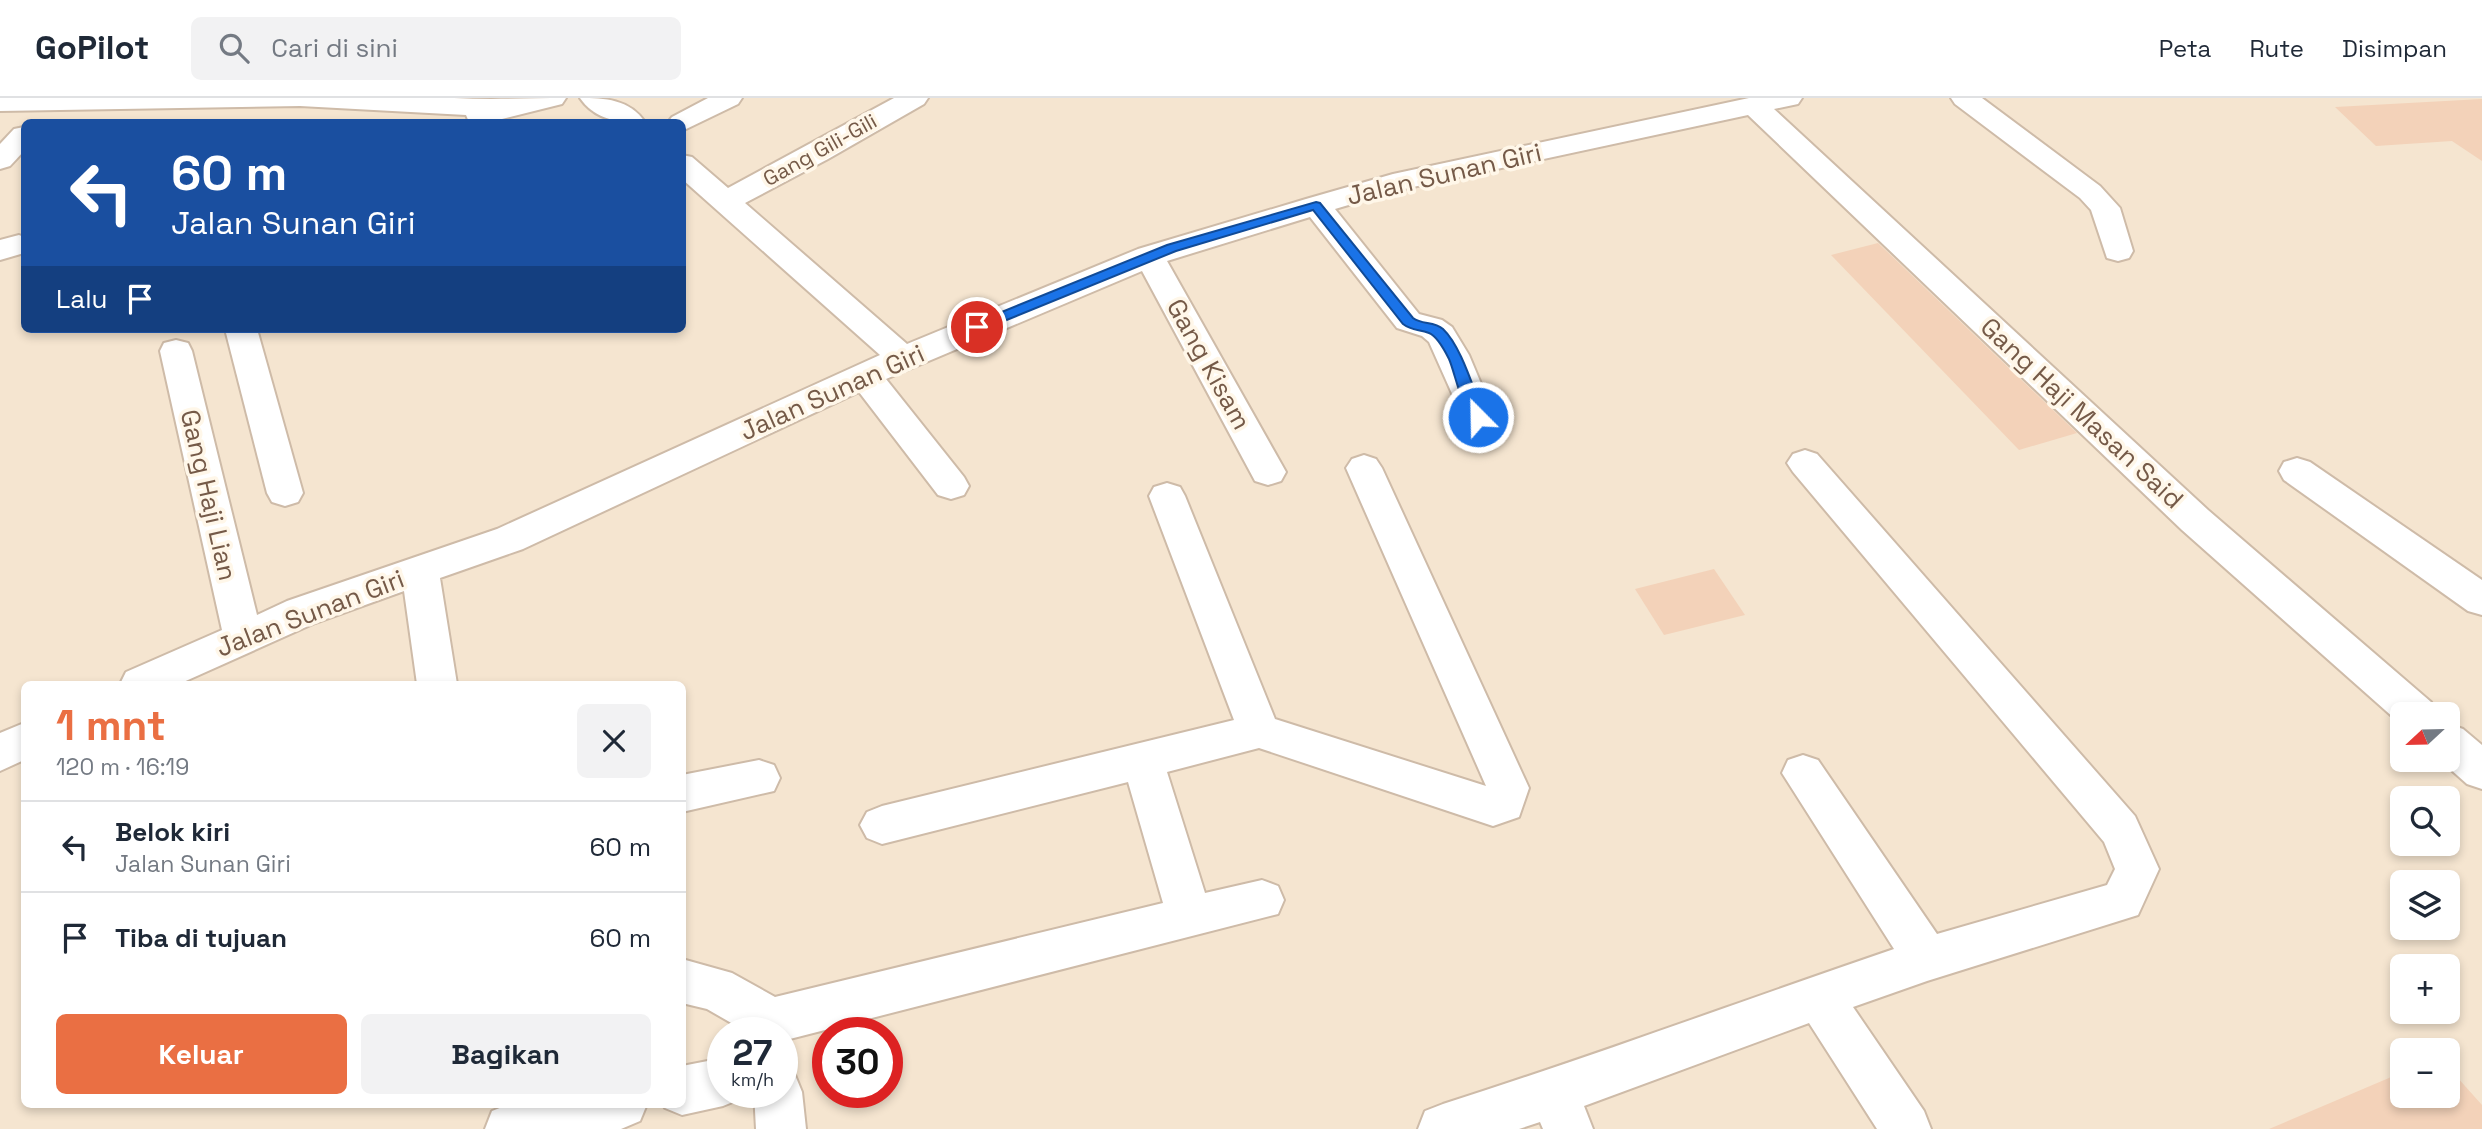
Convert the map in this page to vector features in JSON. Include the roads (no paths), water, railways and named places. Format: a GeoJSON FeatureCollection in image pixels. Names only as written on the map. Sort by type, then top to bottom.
{"type":"FeatureCollection","features":[{"type":"Feature","properties":{"kind":"street"},"geometry":{"type":"LineString","coordinates":[[0,103],[51,108],[300,98],[505,109]]}},
{"type":"Feature","properties":{"kind":"street"},"geometry":{"type":"LineString","coordinates":[[594,98],[626,119]]}},
{"type":"Feature","properties":{"kind":"street"},"geometry":{"type":"LineString","coordinates":[[686,121],[728,98]]}},
{"type":"Feature","properties":{"kind":"street","name":"Gang Gili-Gili"},"geometry":{"type":"LineString","coordinates":[[725,201],[914,98]]}},
{"type":"Feature","properties":{"kind":"street","name":"Jalan Sunan Giri"},"geometry":{"type":"LineString","coordinates":[[147,681],[301,612],[510,539],[903,358],[1149,256],[1393,183],[1788,98]]}},
{"type":"Feature","properties":{"kind":"street"},"geometry":{"type":"LineString","coordinates":[[1965,98],[2090,192],[2105,208],[2118,251]]}},
{"type":"Feature","properties":{"kind":"street"},"geometry":{"type":"LineString","coordinates":[[468,119],[544,99]]}},
{"type":"Feature","properties":{"kind":"street","name":"Gang Haji Masan Said"},"geometry":{"type":"LineString","coordinates":[[1754,106],[2195,520],[2403,702]]}},
{"type":"Feature","properties":{"kind":"street"},"geometry":{"type":"LineString","coordinates":[[0,160],[21,138]]}},
{"type":"Feature","properties":{"kind":"street"},"geometry":{"type":"LineString","coordinates":[[686,167],[903,358]]}},
{"type":"Feature","properties":{"kind":"street"},"geometry":{"type":"LineString","coordinates":[[1316,205],[1408,321],[1415,326],[1434,329],[1440,334],[1457,362],[1478,417]]}},
{"type":"Feature","properties":{"kind":"street","name":"Gang Kisam"},"geometry":{"type":"LineString","coordinates":[[1149,256],[1268,472]]}},
{"type":"Feature","properties":{"kind":"street"},"geometry":{"type":"LineString","coordinates":[[243,333],[285,494]]}},
{"type":"Feature","properties":{"kind":"street","name":"Gang Haji Lian"},"geometry":{"type":"LineString","coordinates":[[176,351],[243,638]]}},
{"type":"Feature","properties":{"kind":"street"},"geometry":{"type":"LineString","coordinates":[[865,376],[951,486]]}},
{"type":"Feature","properties":{"kind":"street"},"geometry":{"type":"LineString","coordinates":[[1443,1129],[1561,1111],[1639,1060],[1927,959],[2122,901],[2137,869],[2120,830],[1805,463]]}},
{"type":"Feature","properties":{"kind":"street"},"geometry":{"type":"LineString","coordinates":[[882,825],[1259,731],[1493,807],[1504,804],[1508,789],[1364,468]]}},
{"type":"Feature","properties":{"kind":"street"},"geometry":{"type":"LineString","coordinates":[[2297,471],[2482,600]]}},
{"type":"Feature","properties":{"kind":"street"},"geometry":{"type":"LineString","coordinates":[[1167,496],[1259,731]]}},
{"type":"Feature","properties":{"kind":"street"},"geometry":{"type":"LineString","coordinates":[[420,570],[436,681]]}},
{"type":"Feature","properties":{"kind":"street"},"geometry":{"type":"LineString","coordinates":[[0,753],[21,742]]}},
{"type":"Feature","properties":{"kind":"street"},"geometry":{"type":"LineString","coordinates":[[2460,752],[2482,771]]}},
{"type":"Feature","properties":{"kind":"street"},"geometry":{"type":"LineString","coordinates":[[1143,761],[1190,918]]}},
{"type":"Feature","properties":{"kind":"street"},"geometry":{"type":"LineString","coordinates":[[1803,773],[1927,959]]}},
{"type":"Feature","properties":{"kind":"street"},"geometry":{"type":"LineString","coordinates":[[686,793],[760,778]]}},
{"type":"Feature","properties":{"kind":"street"},"geometry":{"type":"LineString","coordinates":[[798,1020],[1262,900]]}},
{"type":"Feature","properties":{"kind":"street"},"geometry":{"type":"LineString","coordinates":[[686,982],[716,989],[757,1017]]}},
{"type":"Feature","properties":{"kind":"street"},"geometry":{"type":"LineString","coordinates":[[1819,997],[1906,1129]]}},
{"type":"Feature","properties":{"kind":"street"},"geometry":{"type":"LineString","coordinates":[[686,1090],[707,1086]]}},
{"type":"Feature","properties":{"kind":"street"},"geometry":{"type":"LineString","coordinates":[[510,1129],[605,1108]]}},
{"type":"Feature","properties":{"kind":"street"},"geometry":{"type":"LineString","coordinates":[[779,1108],[781,1129]]}}]}
